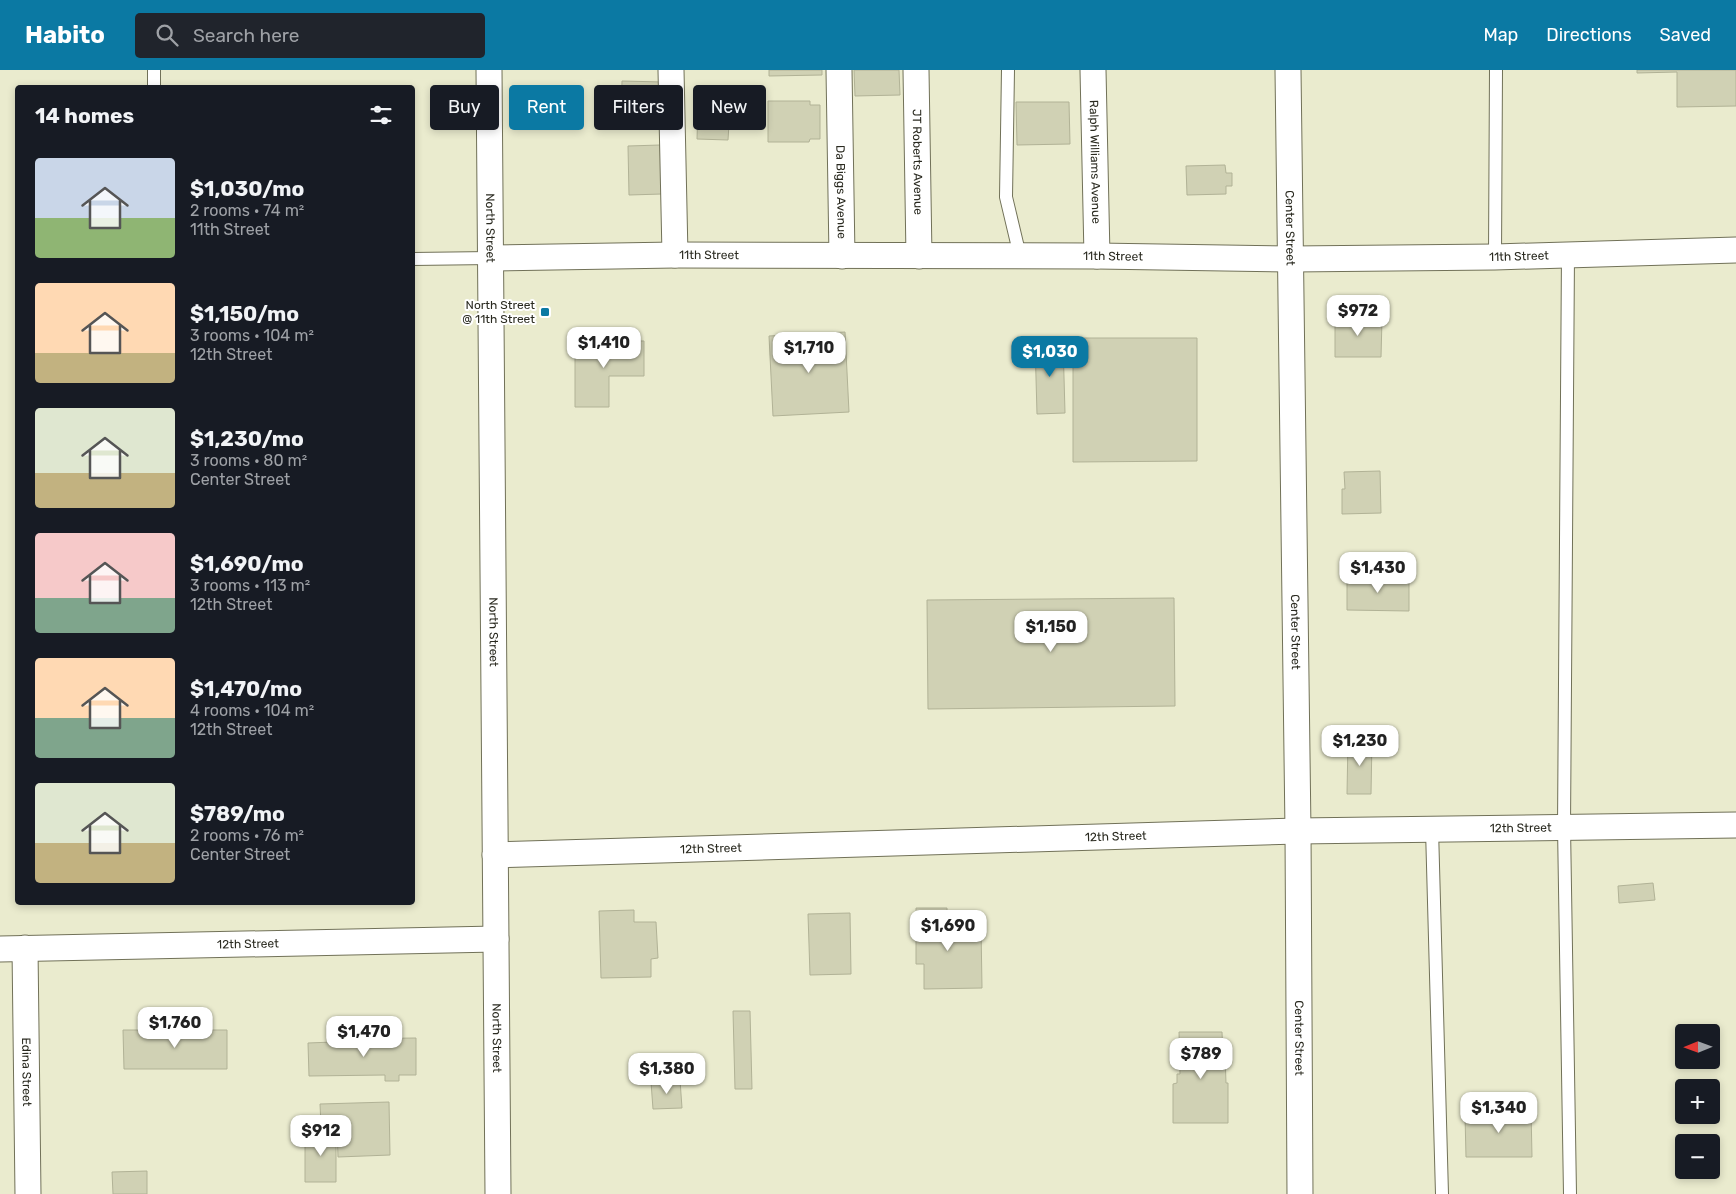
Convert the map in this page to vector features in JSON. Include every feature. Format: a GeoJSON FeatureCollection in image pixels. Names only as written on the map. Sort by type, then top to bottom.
{"type":"FeatureCollection","features":[{"type":"Feature","properties":{"kind":"street","name":"North Street"},"geometry":{"type":"LineString","coordinates":[[489,70],[498,1194]]}},
{"type":"Feature","properties":{"kind":"street"},"geometry":{"type":"LineString","coordinates":[[671,70],[675,255]]}},
{"type":"Feature","properties":{"kind":"street","name":"Da Biggs Avenue"},"geometry":{"type":"LineString","coordinates":[[839,70],[842,256]]}},
{"type":"Feature","properties":{"kind":"street","name":"JT Roberts Avenue"},"geometry":{"type":"LineString","coordinates":[[916,70],[919,256]]}},
{"type":"Feature","properties":{"kind":"street","name":"Ralph Williams Avenue"},"geometry":{"type":"LineString","coordinates":[[1093,70],[1097,256]]}},
{"type":"Feature","properties":{"kind":"street","name":"Center Street"},"geometry":{"type":"LineString","coordinates":[[1288,70],[1292,259],[1300,1194]]}},
{"type":"Feature","properties":{"kind":"street","name":"11th Street"},"geometry":{"type":"LineString","coordinates":[[491,258],[675,255],[1097,256],[1292,259],[1495,257],[1736,250]]}},
{"type":"Feature","properties":{"kind":"street","name":"12th Street"},"geometry":{"type":"LineString","coordinates":[[495,854],[1298,831],[1736,825]]}},
{"type":"Feature","properties":{"kind":"street","name":"12th Street"},"geometry":{"type":"LineString","coordinates":[[0,949],[496,939]]}},
{"type":"Feature","properties":{"kind":"street","name":"Edina Street"},"geometry":{"type":"LineString","coordinates":[[25,948],[28,1194]]}},
{"type":"Feature","properties":{"kind":"lane"},"geometry":{"type":"LineString","coordinates":[[154,70],[154,85]]}},
{"type":"Feature","properties":{"kind":"lane"},"geometry":{"type":"LineString","coordinates":[[1008,70],[1006,197],[1020,256]]}},
{"type":"Feature","properties":{"kind":"lane"},"geometry":{"type":"LineString","coordinates":[[1495,257],[1496,70]]}},
{"type":"Feature","properties":{"kind":"lane"},"geometry":{"type":"LineString","coordinates":[[1568,254],[1564,827],[1570,1194]]}},
{"type":"Feature","properties":{"kind":"lane"},"geometry":{"type":"LineString","coordinates":[[415,259],[491,258]]}},
{"type":"Feature","properties":{"kind":"lane"},"geometry":{"type":"LineString","coordinates":[[1432,829],[1442,1194]]}},
{"type":"Feature","properties":{"kind":"building"},"geometry":{"type":"Polygon","coordinates":[[[769,70],[822,70],[822,75],[769,76],[769,70]]]}},
{"type":"Feature","properties":{"kind":"building"},"geometry":{"type":"Polygon","coordinates":[[[854,70],[899,70],[900,95],[855,96],[854,70]]]}},
{"type":"Feature","properties":{"kind":"building"},"geometry":{"type":"Polygon","coordinates":[[[1637,70],[1736,70],[1736,106],[1677,107],[1677,72],[1637,73],[1637,70]]]}},
{"type":"Feature","properties":{"kind":"building"},"geometry":{"type":"Polygon","coordinates":[[[622,81],[663,82],[663,85],[622,85],[622,81]]]}},
{"type":"Feature","properties":{"kind":"building"},"geometry":{"type":"Polygon","coordinates":[[[768,101],[810,101],[810,105],[820,105],[820,139],[810,139],[809,142],[768,142],[768,101]]]}},
{"type":"Feature","properties":{"kind":"building"},"geometry":{"type":"Polygon","coordinates":[[[1016,102],[1069,102],[1070,144],[1017,145],[1016,102]]]}},
{"type":"Feature","properties":{"kind":"building"},"geometry":{"type":"Polygon","coordinates":[[[697,130],[729,130],[728,140],[697,139],[697,130]]]}},
{"type":"Feature","properties":{"kind":"building"},"geometry":{"type":"Polygon","coordinates":[[[660,145],[662,194],[629,195],[628,146],[660,145]]]}},
{"type":"Feature","properties":{"kind":"building"},"geometry":{"type":"Polygon","coordinates":[[[1225,165],[1226,173],[1232,173],[1232,186],[1226,186],[1226,194],[1187,195],[1186,166],[1225,165]]]}},
{"type":"Feature","properties":{"kind":"building"},"geometry":{"type":"Polygon","coordinates":[[[1351,313],[1367,313],[1367,319],[1382,319],[1381,357],[1335,357],[1335,318],[1351,319],[1351,313]]]}},
{"type":"Feature","properties":{"kind":"building"},"geometry":{"type":"Polygon","coordinates":[[[845,332],[849,412],[773,416],[769,336],[845,332]]]}},
{"type":"Feature","properties":{"kind":"building"},"geometry":{"type":"Polygon","coordinates":[[[1073,338],[1197,338],[1197,461],[1073,462],[1073,338]]]}},
{"type":"Feature","properties":{"kind":"building"},"geometry":{"type":"Polygon","coordinates":[[[575,341],[644,341],[644,376],[609,376],[609,407],[575,407],[575,341]]]}},
{"type":"Feature","properties":{"kind":"building"},"geometry":{"type":"Polygon","coordinates":[[[1063,341],[1065,413],[1037,414],[1035,342],[1063,341]]]}},
{"type":"Feature","properties":{"kind":"building"},"geometry":{"type":"Polygon","coordinates":[[[1380,471],[1381,513],[1342,514],[1342,489],[1345,489],[1344,472],[1380,471]]]}},
{"type":"Feature","properties":{"kind":"building"},"geometry":{"type":"Polygon","coordinates":[[[1347,577],[1409,577],[1409,611],[1347,610],[1347,577]]]}},
{"type":"Feature","properties":{"kind":"building"},"geometry":{"type":"Polygon","coordinates":[[[1174,598],[1175,706],[928,709],[927,600],[1174,598]]]}},
{"type":"Feature","properties":{"kind":"building"},"geometry":{"type":"Polygon","coordinates":[[[1348,740],[1372,740],[1371,794],[1347,794],[1348,740]]]}},
{"type":"Feature","properties":{"kind":"building"},"geometry":{"type":"Polygon","coordinates":[[[1653,883],[1655,900],[1619,903],[1618,886],[1653,883]]]}},
{"type":"Feature","properties":{"kind":"building"},"geometry":{"type":"Polygon","coordinates":[[[916,908],[947,908],[947,923],[949,923],[949,927],[981,927],[982,988],[924,989],[924,964],[916,964],[916,908]]]}},
{"type":"Feature","properties":{"kind":"building"},"geometry":{"type":"Polygon","coordinates":[[[634,910],[634,922],[656,922],[658,958],[651,959],[651,977],[601,978],[599,911],[634,910]]]}},
{"type":"Feature","properties":{"kind":"building"},"geometry":{"type":"Polygon","coordinates":[[[850,913],[851,974],[810,975],[808,914],[850,913]]]}},
{"type":"Feature","properties":{"kind":"building"},"geometry":{"type":"Polygon","coordinates":[[[733,1011],[750,1011],[752,1089],[735,1089],[733,1011]]]}},
{"type":"Feature","properties":{"kind":"building"},"geometry":{"type":"Polygon","coordinates":[[[123,1030],[227,1030],[227,1069],[124,1069],[123,1030]]]}},
{"type":"Feature","properties":{"kind":"building"},"geometry":{"type":"Polygon","coordinates":[[[1179,1032],[1222,1032],[1226,1083],[1228,1083],[1228,1123],[1173,1123],[1173,1084],[1177,1083],[1177,1074],[1180,1074],[1179,1032]]]}},
{"type":"Feature","properties":{"kind":"building"},"geometry":{"type":"Polygon","coordinates":[[[416,1038],[416,1075],[399,1075],[399,1081],[385,1081],[385,1075],[309,1076],[308,1043],[333,1042],[333,1039],[416,1038]]]}},
{"type":"Feature","properties":{"kind":"building"},"geometry":{"type":"Polygon","coordinates":[[[680,1080],[682,1108],[653,1109],[651,1082],[680,1080]]]}},
{"type":"Feature","properties":{"kind":"building"},"geometry":{"type":"Polygon","coordinates":[[[389,1102],[390,1155],[338,1157],[337,1125],[321,1125],[320,1104],[389,1102]]]}},
{"type":"Feature","properties":{"kind":"building"},"geometry":{"type":"Polygon","coordinates":[[[1492,1110],[1531,1110],[1532,1157],[1466,1157],[1465,1115],[1492,1114],[1492,1110]]]}},
{"type":"Feature","properties":{"kind":"building"},"geometry":{"type":"Polygon","coordinates":[[[336,1132],[336,1182],[305,1182],[305,1133],[336,1132]]]}},
{"type":"Feature","properties":{"kind":"building"},"geometry":{"type":"Polygon","coordinates":[[[147,1171],[147,1194],[113,1194],[112,1172],[147,1171]]]}},
{"type":"Feature","properties":{"kind":"place","name":"North Street @ 11th Street"},"geometry":{"type":"Point","coordinates":[545,312]}}]}
